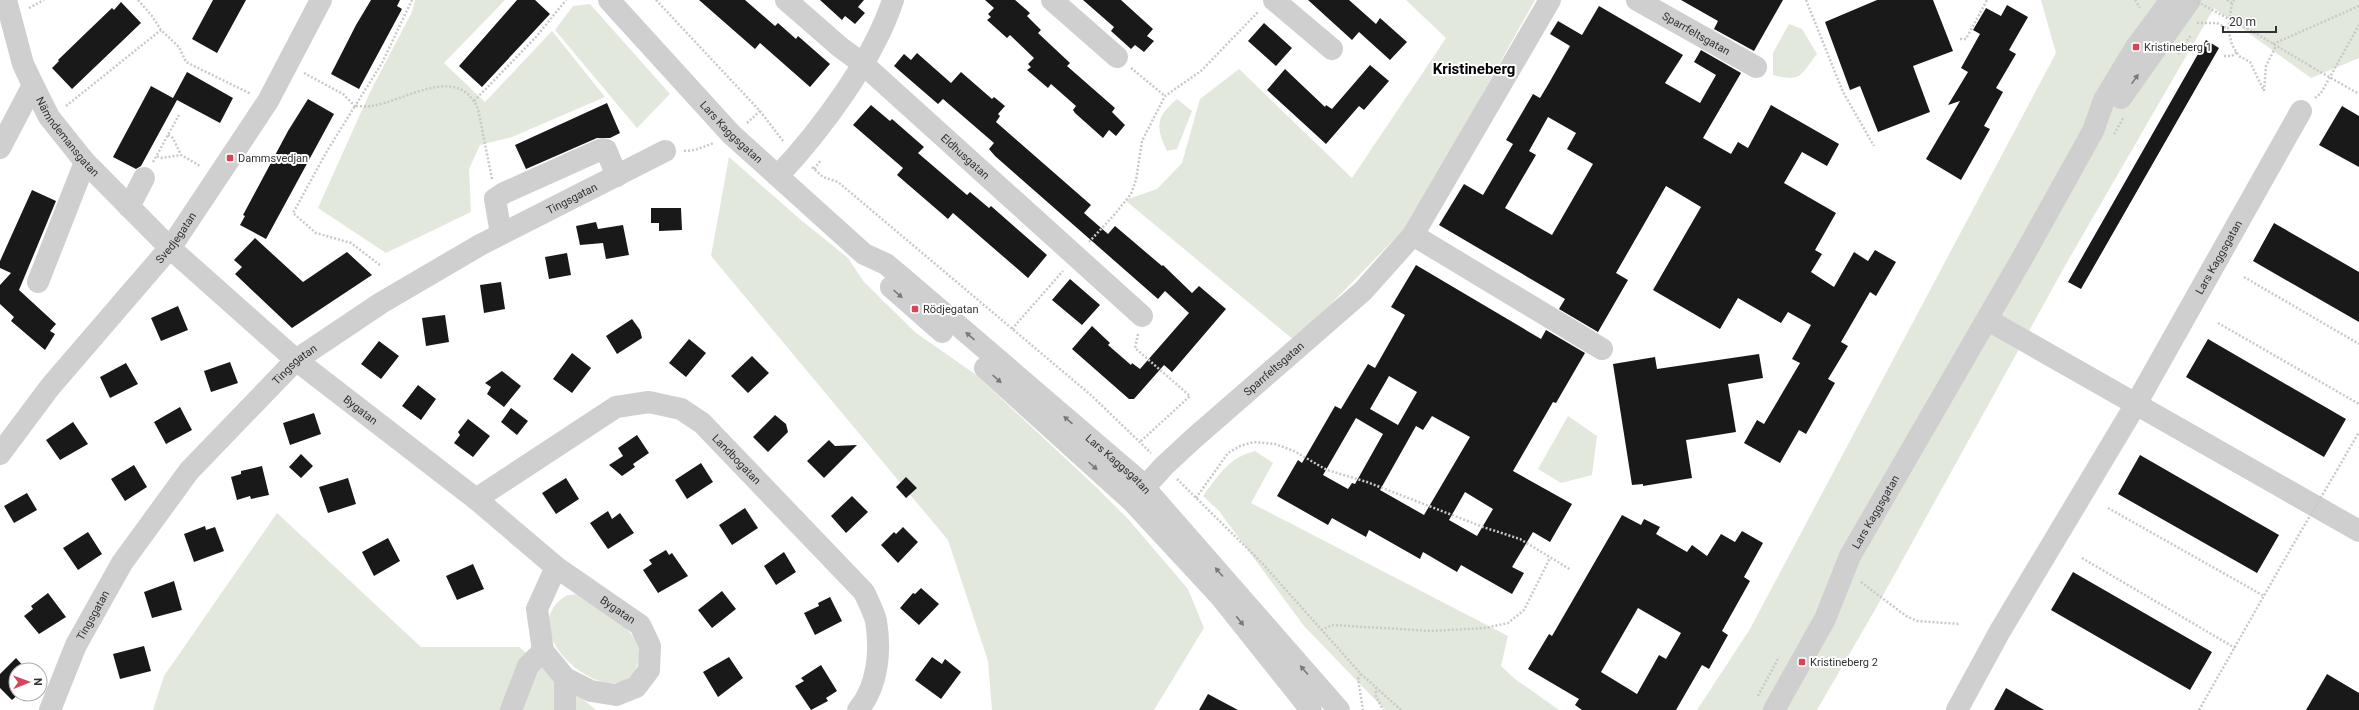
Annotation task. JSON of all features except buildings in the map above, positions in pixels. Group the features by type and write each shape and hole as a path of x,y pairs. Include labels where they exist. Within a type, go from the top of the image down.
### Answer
{"street":[{"name":"Svedjegatan","path":"0,454 50,387 170,248 268,101 321,0"},
{"name":"Lars Kaggsgatan","path":"609,0 732,134 864,254 886,264 905,280 1139,494 1220,596 1311,704 1339,710"},
{"name":"Eldhusgatan","path":"786,0 840,47 863,64 1077,255 1142,316"},
{"path":"778,176 798,155 863,64 888,16 893,0"},
{"path":"1052,0 1117,57"},
{"name":"Sparrfeltsgatan","path":"1139,494 1164,466 1363,291 1413,235 1550,0"},
{"name":"Sparrfeltsgatan","path":"1637,0 1756,67"},
{"name":"Lars Kaggsgatan","path":"1774,710 1825,619 1850,556 1988,320 2093,131 2104,100 2136,47 2171,0"},
{"name":"Lars Kaggsgatan","path":"2093,131 2114,108 2190,0"},
{"name":"Nämndemansgatan","path":"15,5 23,64 49,117 85,162 170,248"},
{"path":"1266,5 1332,49"},
{"path":"0,148 16,114 33,85"},
{"name":"Lars Kaggsgatan","path":"1957,710 2000,631 2136,404 2301,111"},
{"path":"501,234 495,199 546,173 602,149 606,150 617,176"},
{"name":"Tingsgatan","path":"50,710 76,645 122,563 189,471 296,360 380,303 501,234 665,151"},
{"path":"38,282 85,162"},
{"path":"129,207 144,178"},
{"path":"1413,235 1602,349"},
{"name":"Bygatan","path":"170,248 296,360 476,499 556,567 640,625 650,646 649,670 636,687 616,695 591,691 565,678 543,651"},
{"path":"1988,320 2359,531"},
{"name":"Landbogatan","path":"476,499 616,407 649,402 681,409 702,423 864,592 876,621 878,666 863,704 858,710"},
{"path":"511,710 528,666 543,651 537,609 556,567"},
{"path":"565,678 565,710"}],"path":[{"path":"15,5 44,0"},
{"path":"138,0 152,16 161,30 179,47 186,62 253,95"},
{"path":"380,265 351,243 316,233 293,213 327,151 382,63 412,0"},
{"path":"474,101 536,37 566,0"},
{"path":"656,0 798,155 823,177 838,182 1092,396 1262,563 1361,674 1401,710"},
{"path":"1806,0 1843,92 1874,146"},
{"path":"1960,39 1966,39 1987,0"},
{"path":"2194,0 2359,94"},
{"path":"2227,0 2232,3"},
{"path":"2234,0 2232,3 2228,29 2232,45 2239,56 2250,62 2264,91 2266,66 2276,46"},
{"path":"1104,226 1131,194 1136,180 1142,141 1165,96 1201,71 1266,5"},
{"path":"2272,44 2359,6"},
{"path":"2195,23 2217,23 2228,29"},
{"path":"2301,111 2321,92 2359,26"},
{"path":"62,109 161,30"},
{"path":"2224,56 2232,56 2237,52"},
{"path":"1117,57 1165,96"},
{"path":"288,63 343,94 355,106 370,107 431,87 447,86 461,90 474,101 482,130 495,199"},
{"path":"144,178 179,115"},
{"path":"168,135 173,138 181,155 200,166"},
{"path":"157,156 162,158 181,155"},
{"path":"1012,329 1077,255"},
{"path":"2244,277 2359,344"},
{"path":"1140,442 1190,396 1136,348 1142,316"},
{"path":"2218,323 2359,404"},
{"path":"2199,710 2359,432"},
{"path":"1196,498 1228,453 1240,446 1254,442 1275,444 1294,451 1327,470 1367,482 1483,527 1520,539 1571,570"},
{"path":"2108,508 2264,596"},
{"path":"1321,630 1333,625 1431,631 1485,628 1508,623 1524,610 1550,558"},
{"path":"2082,558 2235,648"},
{"path":"1858,579 1906,616 1917,621 1960,624"},
{"path":"1361,674 1358,679 1363,710"},
{"path":"1376,687 1376,696 1383,710"}],"shaded area":[{"path":"415,0 505,0 444,63 485,102 552,31 605,97 512,137 480,145 469,169 471,212 386,253 318,208 371,90 412,12"},
{"path":"1406,0 1535,0 1411,222 1295,341 1125,200 1157,189 1182,163 1200,99 1239,69 1352,178 1446,38"},
{"path":"2041,0 2359,0 2359,58 2311,78 2214,8 2066,264 1876,608 1817,710 1697,710 1750,629 2056,53"},
{"path":"590,4 670,94 637,128 555,30 573,6"},
{"path":"1789,24 1802,29 1817,54 1804,72 1790,78 1773,75 1773,53"},
{"path":"1177,99 1192,111 1177,149 1167,151 1159,128 1160,122 1165,111"},
{"path":"729,157 801,220 848,258 864,282 916,333 975,374 1096,487 1129,520 1188,589 1204,628 1154,710 992,710 988,661 948,540 711,256"},
{"path":"1568,416 1597,436 1592,475 1561,483 1538,469"},
{"path":"1255,451 1273,463 1251,503 1508,636 1501,666 1515,679 1559,710 1385,710 1304,626 1219,511 1203,496 1225,468 1238,458"},
{"path":"277,513 421,647 519,647 596,710 153,710 164,676"},
{"path":"567,595 580,595 587,597 618,621 633,636 639,654 638,664 632,674 619,682 602,682 584,674 568,661 555,645 549,627 552,610"}],"place":[{"name":"Kristineberg 1","path":"2136,47"},
{"name":"Dammsvedjan","path":"230,158"},
{"name":"Rödjegatan","path":"915,309"},
{"name":"Kristineberg 2","path":"1802,662"}],"district":[{"name":"Kristineberg","path":"1474,69"}]}
